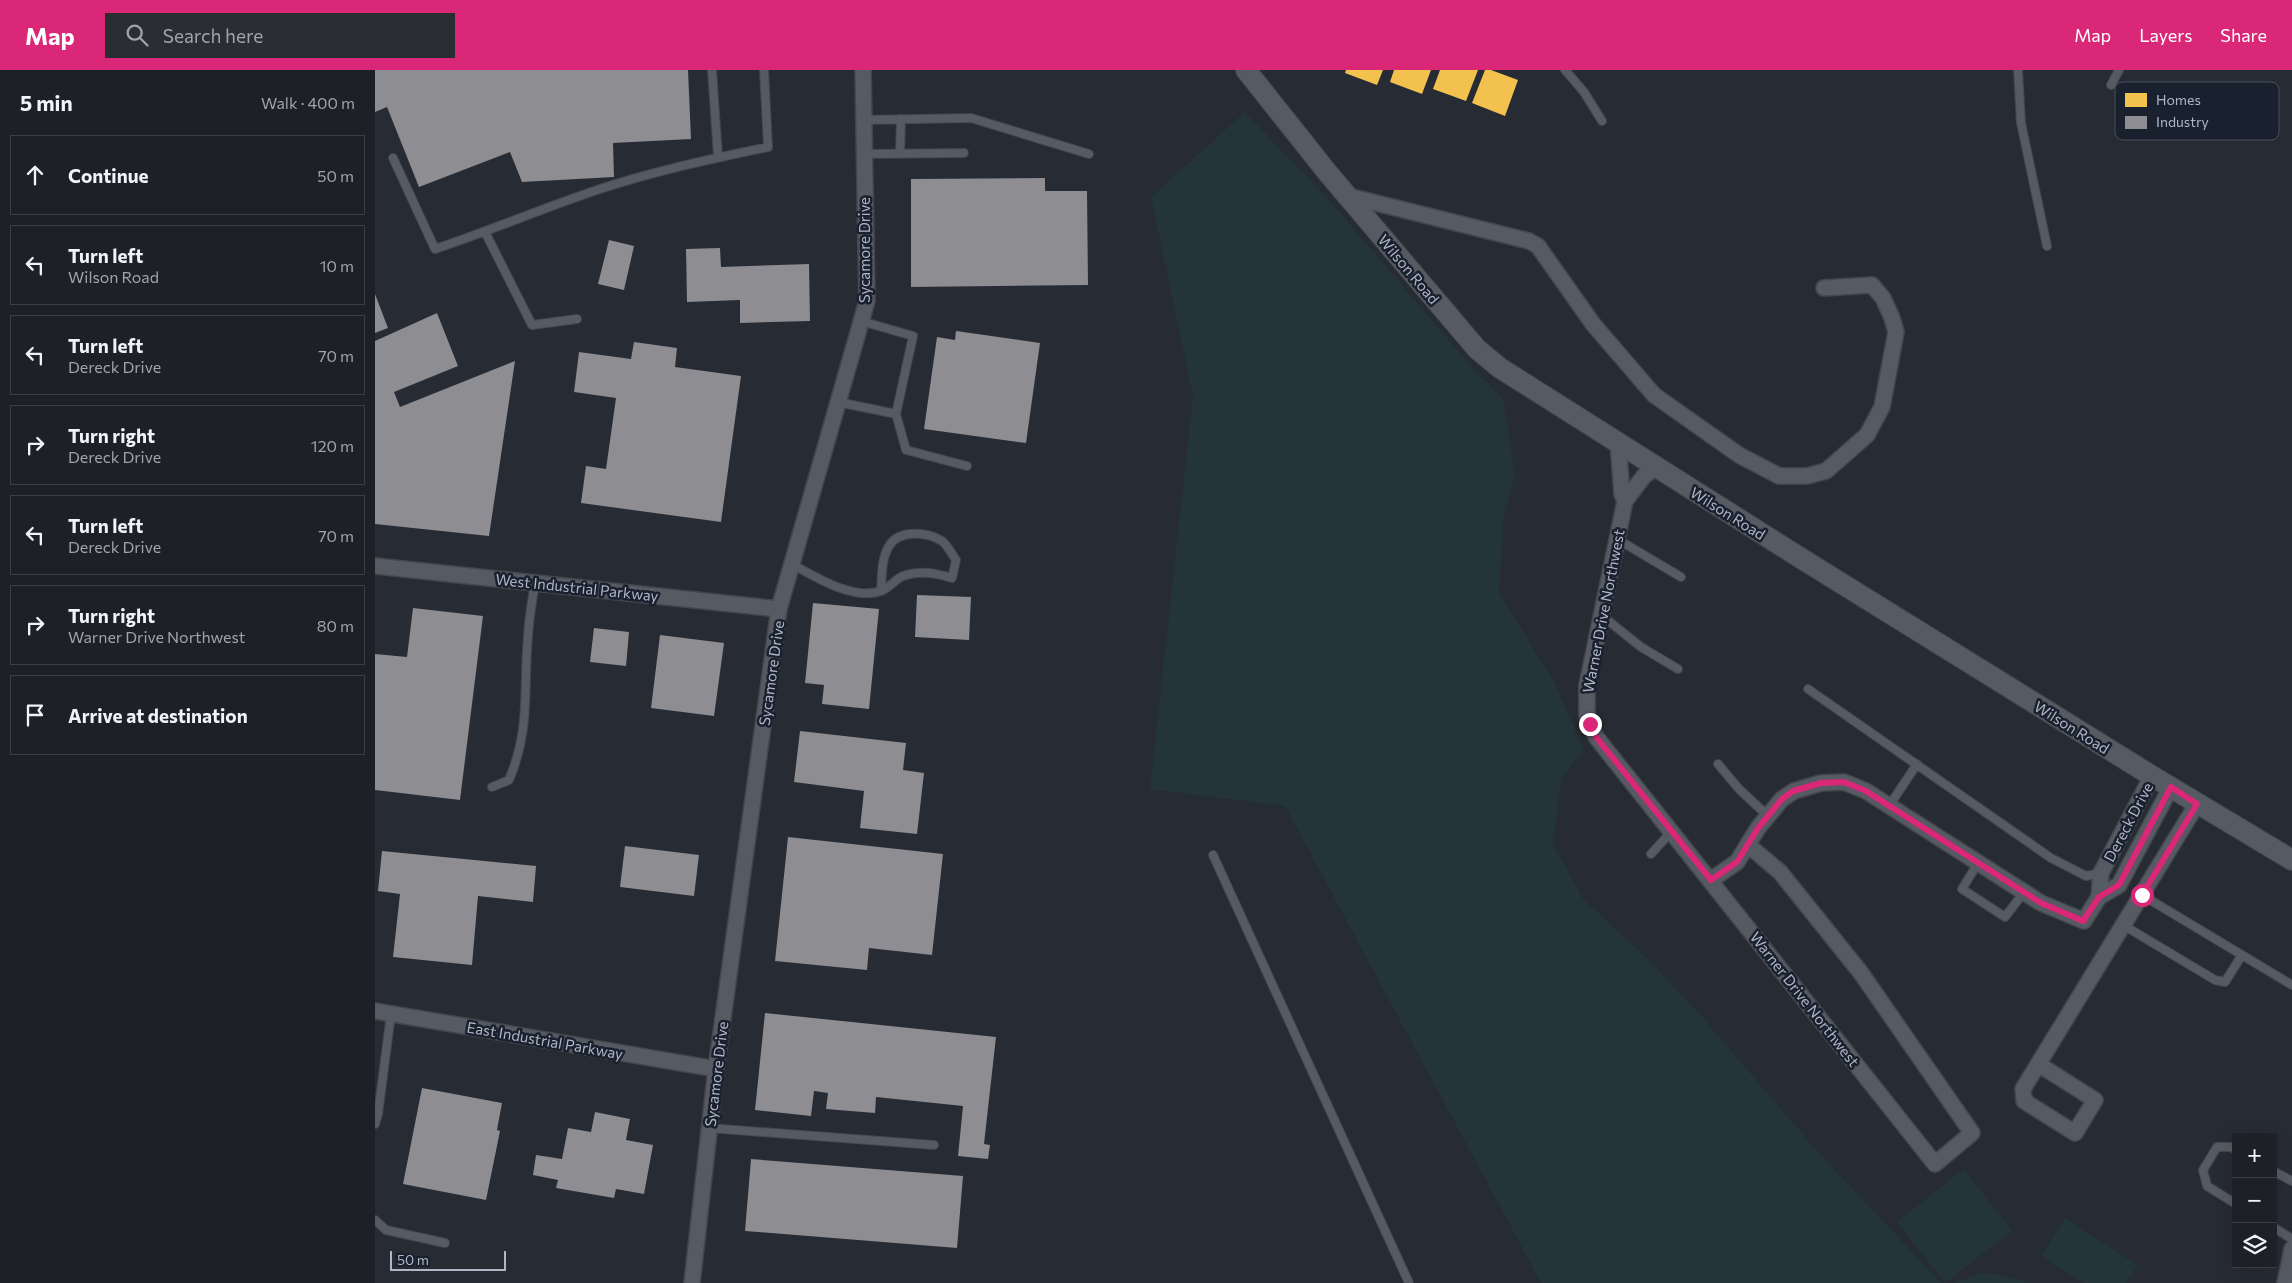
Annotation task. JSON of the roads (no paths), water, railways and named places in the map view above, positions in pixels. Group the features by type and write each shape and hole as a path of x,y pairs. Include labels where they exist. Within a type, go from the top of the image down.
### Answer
{"street":[{"name":"Sycamore Drive","path":"692,1283 716,1069 779,609 867,301 863,70"},
{"name":"Wilson Road","path":"1246,70 1348,196 1477,349 1500,368 2197,804 2292,860"},
{"path":"1348,196 1529,241 1538,246 1593,324 1654,395 1739,455 1779,476 1807,476 1826,471 1867,435 1882,407 1896,332 1893,318 1883,298 1871,285 1824,288"},
{"path":"1617,442 1622,494 1625,501"},
{"name":"Warner Drive Northwest","path":"1656,467 1633,488 1625,501 1587,685 1587,716 1596,737 1935,1164 1972,1133 1861,973 1780,872 1748,845"},
{"name":"West Industrial Parkway","path":"375,566 779,609"},
{"name":"Dereck Drive","path":"2099,897 2101,873 2152,776"},
{"name":"Dereck Drive","path":"1711,880 1737,862 1768,816 1782,799 1793,791 1821,783 1844,782 1866,791 2041,903 2083,921 2099,897 2119,885 2171,787"},
{"path":"2038,1064 2095,1100 2075,1133 2024,1101 2023,1089 2038,1064 2123,925 2142,895 2197,804"},
{"name":"East Industrial Parkway","path":"375,1011 716,1069"},
{"path":"2285,1283 2292,1249"}],"lane":[{"path":"713,70 718,157"},
{"path":"393,158 435,248 485,232 595,190 718,157 768,147 764,70"},
{"path":"1565,70 1584,92 1602,121"},
{"path":"2018,70 2021,123 2047,246"},
{"path":"2111,85 2119,70"},
{"path":"863,120 971,118 1089,154"},
{"path":"900,154 901,119"},
{"path":"864,154 964,153"},
{"path":"485,232 532,325 577,319"},
{"path":"861,321 913,336 896,414 906,450 967,466"},
{"path":"838,402 896,414"},
{"path":"792,564 823,581 854,593 881,591 903,576 932,572 952,578 956,560 943,542 926,534 903,535 889,545 882,565 881,591"},
{"path":"1617,539 1681,577"},
{"path":"492,787 509,780 519,758 527,710 528,637 535,583"},
{"path":"1601,615 1641,647 1679,669"},
{"path":"1809,689 2051,858 2086,876 2101,873"},
{"path":"1718,764 1739,790 1768,816"},
{"path":"1889,806 1917,764"},
{"path":"1651,854 1672,831"},
{"path":"1213,855 1409,1283"},
{"path":"1978,863 1962,889 2005,917 2024,892"},
{"path":"2142,895 2292,985"},
{"path":"2123,925 2215,980 2225,982 2242,955"},
{"path":"375,1124 378,1114 391,1014"},
{"path":"709,1128 934,1145"},
{"path":"2232,1148 2217,1147 2203,1170 2207,1186 2232,1202"},
{"path":"2277,1173 2292,1181"},
{"path":"375,1220 386,1230 445,1243"},
{"path":"2277,1230 2292,1239"}]}
